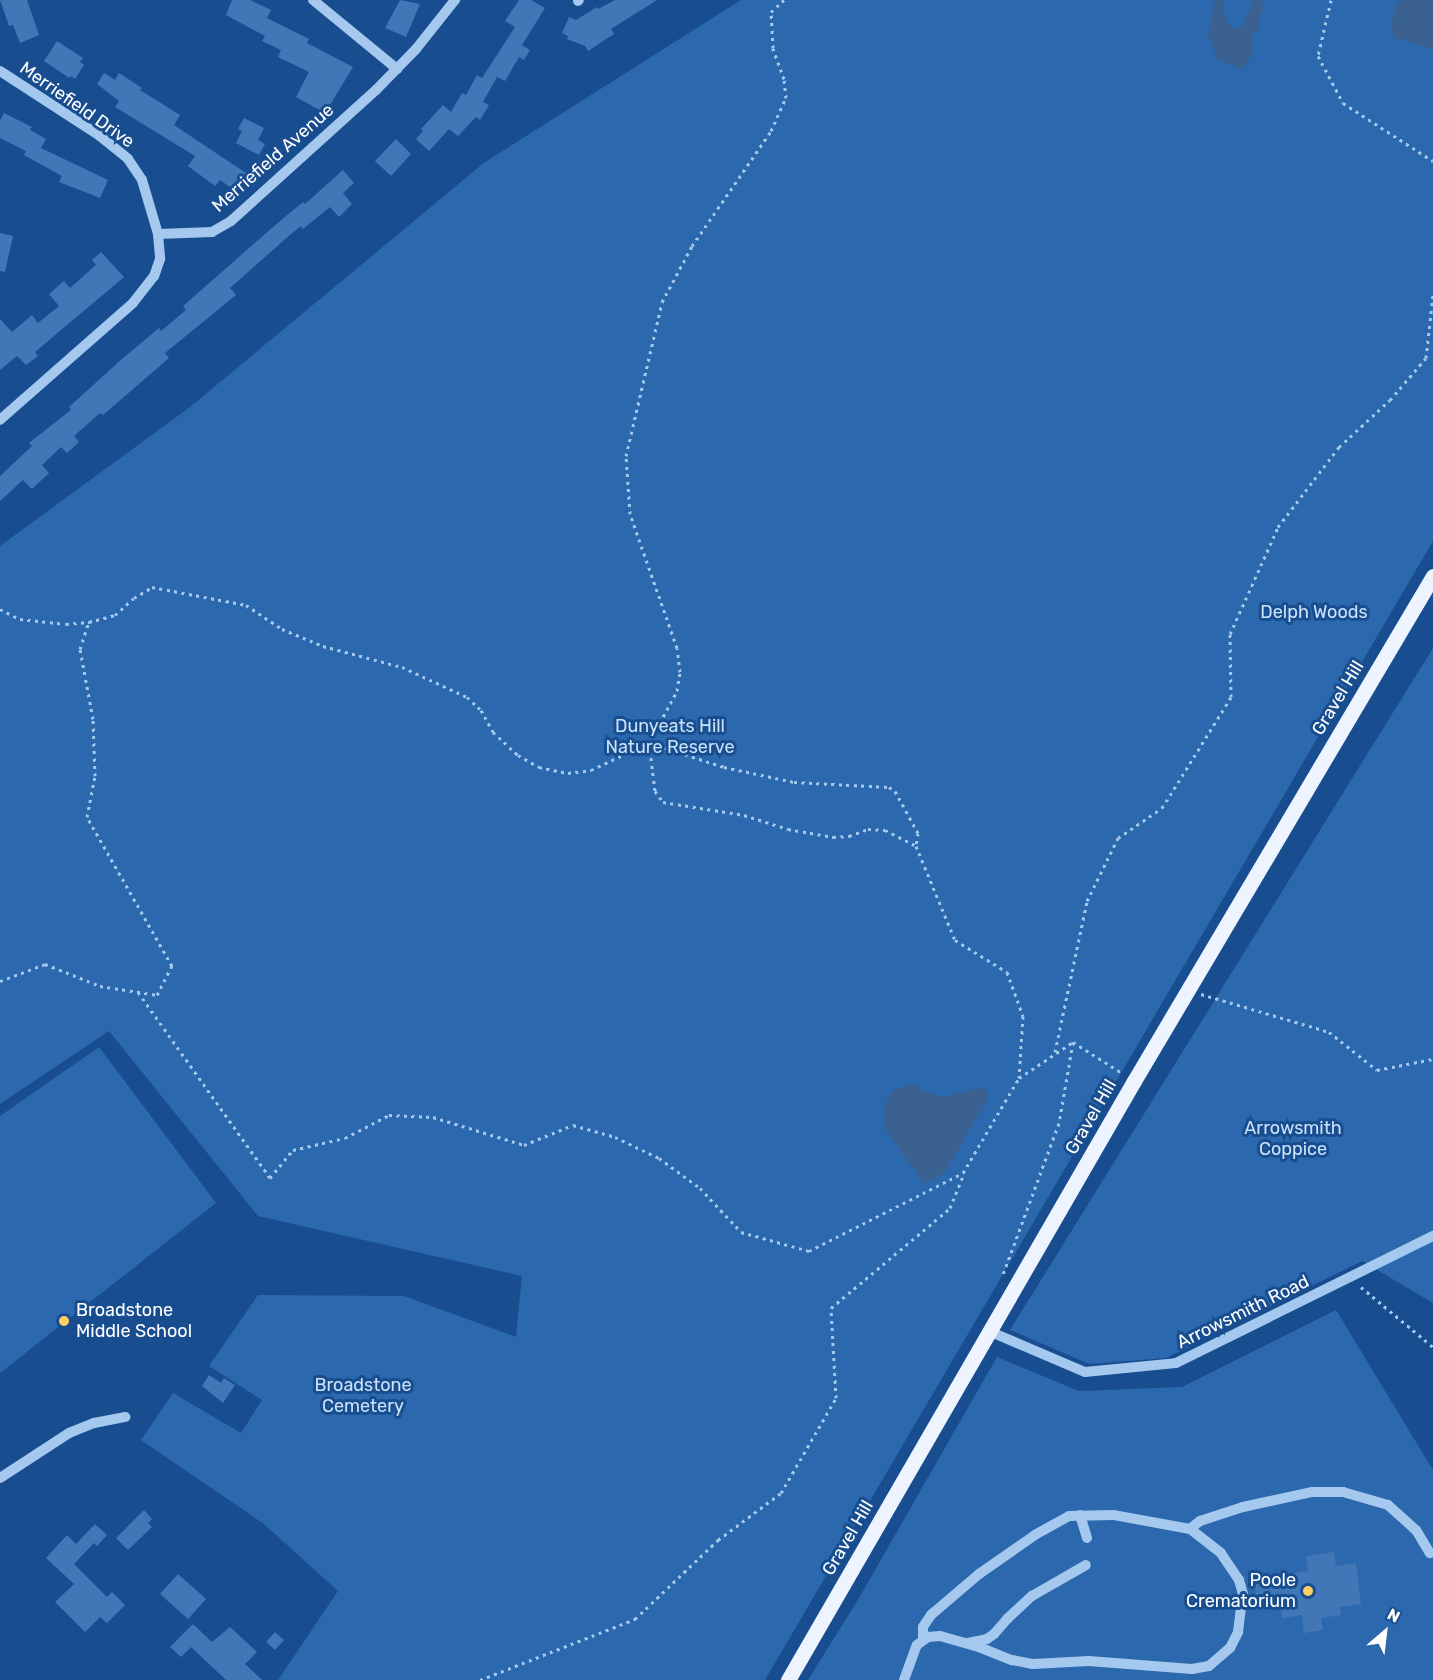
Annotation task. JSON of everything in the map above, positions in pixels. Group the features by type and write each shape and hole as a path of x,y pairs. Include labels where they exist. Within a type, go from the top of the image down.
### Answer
{"main road":[{"name":"Gravel Hill","path":"788,1680 1134,1081 1433,576"}],"street":[{"path":"313,0 397,69"},
{"name":"Merriefield Avenue","path":"158,234 212,232 231,221 397,69 455,0"},
{"name":"Merriefield Drive","path":"0,71 100,136 128,159 142,180 158,234"},
{"path":"0,420 133,303 154,276 160,259 158,234"},
{"name":"Arrowsmith Road","path":"991,1332 1085,1372 1176,1364 1433,1236"},
{"path":"0,1478 69,1433 94,1423 125,1417"},
{"path":"1190,1530 1200,1521 1243,1507 1312,1492 1347,1492 1388,1505 1416,1530 1430,1553"},
{"path":"1080,1515 1088,1538"},
{"path":"904,1680 914,1652 923,1640 940,1635 1012,1660 1032,1664 1089,1661 1191,1669 1209,1666 1230,1648 1238,1632 1243,1594 1239,1580 1221,1553 1190,1530 1114,1515 1069,1516 993,1562 931,1615 923,1627 923,1640"},
{"path":"967,1643 987,1639 1032,1596 1086,1565"}],"path":[{"path":"784,0 771,12 773,48 784,79 786,98 771,131 692,246 662,302 626,456 630,514 677,648 680,672 676,691 649,742 655,791 663,802 744,815 788,829 833,837 849,836 868,829 885,830 916,846"},
{"path":"1331,0 1318,56 1343,103 1433,161"},
{"path":"1054,1054 1087,901 1118,838 1162,808 1231,697 1230,634 1278,527 1339,447 1390,400 1426,358 1433,295"},
{"path":"0,609 20,619 66,624 89,622 115,615 134,598 152,588 246,605 282,629 323,646 402,667 467,697 481,710 493,732 518,755 539,767 568,773 591,770 649,742 724,767 794,782 889,787 895,791 918,833 916,846 955,940 1007,972 1023,1016 1019,1078"},
{"path":"0,981 45,964 100,986 157,995 172,966 87,817 96,776 93,719 80,649 89,622"},
{"path":"1188,990 1329,1032 1377,1070 1433,1059"},
{"path":"138,992 270,1178 293,1150 345,1138 389,1115 433,1117 524,1145 573,1125 615,1137 659,1158 700,1188 741,1232 809,1251 963,1173"},
{"path":"480,1680 636,1619 718,1540 781,1493 836,1398 831,1308 950,1208 963,1173 1019,1078 1073,1042"},
{"path":"1073,1042 1134,1081"},
{"path":"1000,1284 1059,1124 1073,1042"},
{"path":"1351,1278 1433,1347"}],"green space":[{"name":"Dunyeats Hill Nature Reserve","path":"741,0 1433,0 1433,541 765,1680 278,1680 338,1591 264,1524 141,1440 173,1393 241,1433 262,1400 209,1366 258,1295 404,1296 516,1337 522,1276 258,1216 109,1031 0,1104 0,546 190,407 485,162"},
{"name":"Arrowsmith Coppice","path":"1433,648 1433,1303 1362,1261 1166,1358 1089,1364 1010,1330"},
{"name":"Broadstone Middle School","path":"99,1047 216,1203 0,1373 0,1116"},
{"path":"1336,1310 1433,1470 1433,1680 808,1680 859,1598 997,1357 1079,1391 1182,1387"}],"shaded area":[{"path":"1215,0 1224,0 1222,9 1232,29 1243,26 1254,0 1263,0 1258,29 1251,36 1253,54 1241,69 1217,59 1208,34"},
{"path":"1401,0 1433,0 1433,49 1395,38 1391,27 1395,8"},
{"path":"912,1084 928,1093 945,1097 984,1087 989,1096 945,1172 924,1184 885,1128 883,1107 892,1091"}],"building":[{"path":"0,0 27,0 39,35 20,43 13,25 9,26"},
{"path":"232,0 250,0 271,10 267,18 309,39 307,43 353,67 325,113 296,97 309,72 278,57 281,50 262,41 265,36 226,15"},
{"path":"400,0 420,4 406,37 385,28"},
{"path":"519,0 531,0 545,8 522,45 530,50 524,60 519,57 505,81 497,77 483,102 489,105 480,120 476,117 458,136 449,129 429,151 416,139 423,131 421,129 443,105 451,112 462,93 466,95 477,75 482,78 515,27 505,21"},
{"path":"615,0 657,0 611,29 614,34 588,51 585,46 567,39 568,36 562,33 569,17 576,20 597,7 598,9"},
{"path":"57,41 83,58 80,62 84,65 75,79 71,76 69,78 44,61"},
{"path":"104,73 115,80 119,73 142,88 140,90 180,115 174,125 246,173 234,190 220,180 215,186 188,166 195,156 115,107 119,101 97,84"},
{"path":"4,113 32,127 30,130 46,139 41,148 108,180 100,198 59,182 62,176 24,155 26,151 0,138 0,121"},
{"path":"244,118 264,128 258,140 265,144 259,155 236,143 242,131 238,129"},
{"path":"396,139 411,154 391,176 375,161"},
{"path":"343,170 354,183 343,193 352,204 339,217 330,207 303,229 301,226 291,234 230,288 236,295 165,353 169,358 103,415 100,413 74,436 79,442 67,453 61,447 42,465 49,473 32,489 23,480 0,501 0,476 32,446 29,443 71,410 69,407 122,359 159,328 161,331 186,310 183,306 280,221 303,202 305,204"},
{"path":"0,233 13,236 5,272 0,271"},
{"path":"101,252 124,277 35,352 38,356 26,365 17,356 0,370 0,319 12,332 32,315 38,323 59,306 49,294 64,281 70,288 96,265 92,260"},
{"path":"209,1375 221,1383 224,1378 235,1385 223,1403 202,1386"},
{"path":"144,1510 152,1519 148,1523 152,1527 128,1550 116,1538"},
{"path":"95,1524 107,1535 97,1546 94,1543 74,1564 107,1597 112,1592 125,1605 107,1623 100,1617 85,1632 55,1602 74,1584 46,1558 67,1535 76,1544"},
{"name":"Poole Crematorium","path":"1334,1552 1336,1566 1356,1563 1361,1604 1340,1607 1341,1615 1321,1618 1323,1630 1304,1633 1302,1615 1282,1618 1281,1607 1258,1610 1254,1579 1308,1571 1306,1556"},
{"path":"178,1574 206,1599 188,1619 160,1594"},
{"path":"193,1624 212,1642 230,1627 257,1652 245,1664 262,1680 226,1680 191,1647 181,1657 170,1647"},
{"path":"275,1632 284,1640 275,1650 266,1642"}],"place":[{"name":"Broadstone Middle School","path":"64,1321"},
{"name":"Poole Crematorium","path":"1308,1591"}],"park label":[{"name":"Delph Woods","path":"1314,612"},
{"name":"Broadstone Cemetery","path":"363,1396"}]}
